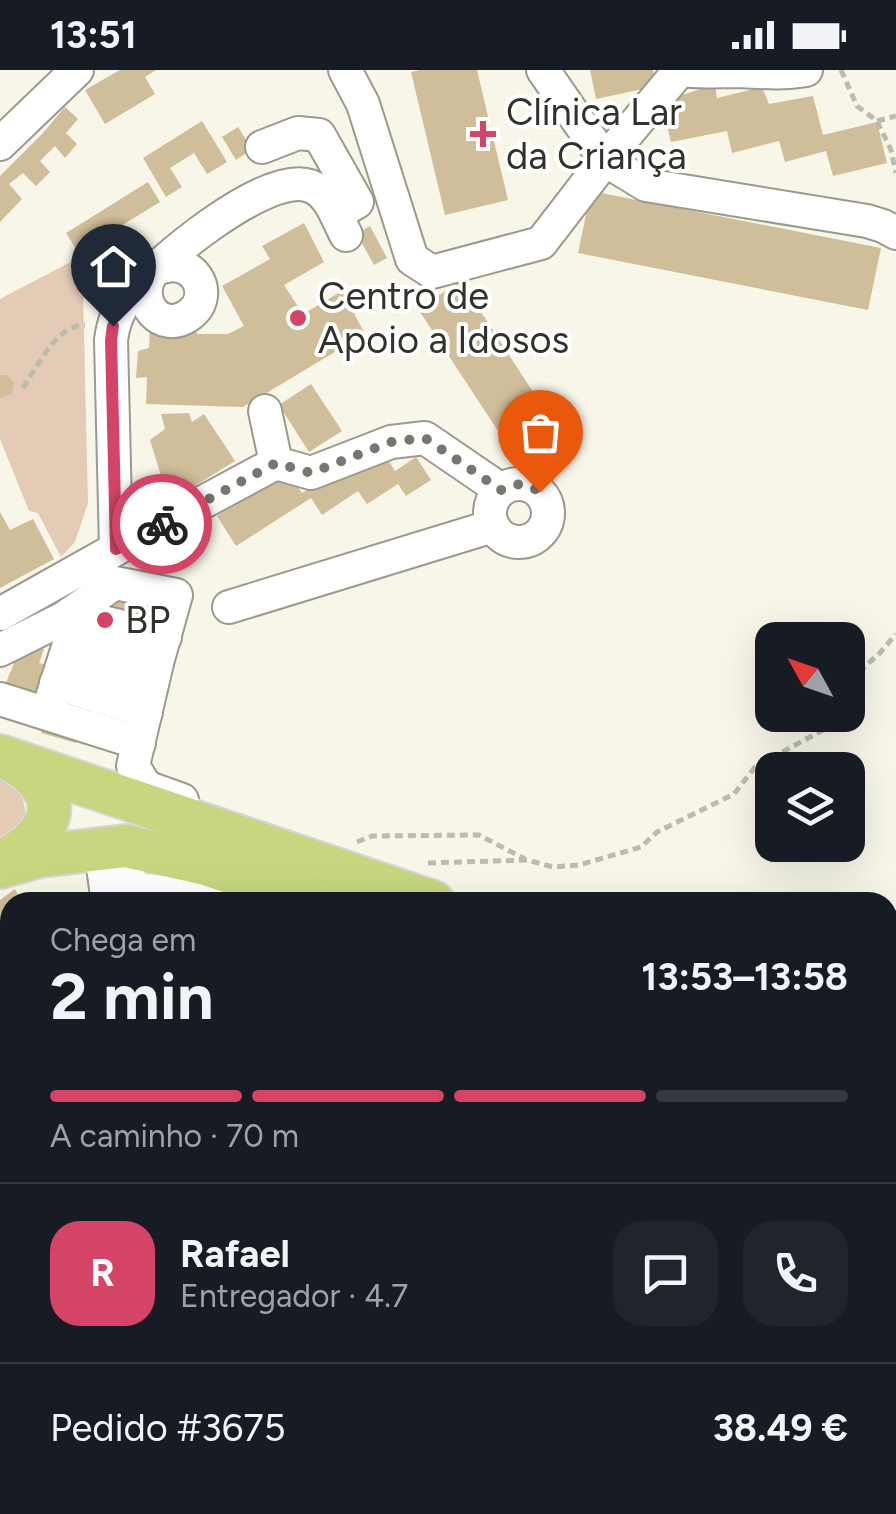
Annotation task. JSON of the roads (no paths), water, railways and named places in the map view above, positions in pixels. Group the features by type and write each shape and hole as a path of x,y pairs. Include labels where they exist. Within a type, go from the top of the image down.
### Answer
{"main road":[{"path":"7,759 428,889"},
{"path":"0,865 40,836 48,812 46,795 36,778 7,759"},
{"path":"155,890 126,846 206,864 289,892"},
{"path":"0,865 39,856 155,890"}],"street":[{"path":"0,144 77,70"},
{"path":"345,70 363,104 412,259 432,272 541,243 680,70 770,74 806,70"},
{"path":"542,70 604,160 646,185 866,221 896,233"},
{"path":"116,549 111,340 113,326 128,296 192,237 230,212 282,186 310,186 324,194 341,225 357,202 319,135 298,133 262,147"},
{"path":"265,411 276,463"},
{"path":"2,644 116,549 276,463 311,473 391,442 425,438 501,490"},
{"path":"518,484 540,492 548,514 536,537 506,540 493,526 491,508 501,490 518,484"},
{"path":"229,607 493,526"},
{"path":"2,644 64,618 115,583 176,596 133,766 146,787 428,889"},
{"path":"59,676 78,616 150,697"},
{"path":"0,700 59,676 150,697"},
{"path":"59,676 150,697"}],"place":[{"name":"Clínica Lar da Criança","path":"483,134"},
{"name":"Centro de Apoio a Idosos","path":"298,318"},
{"name":"BP","path":"105,620"}]}
